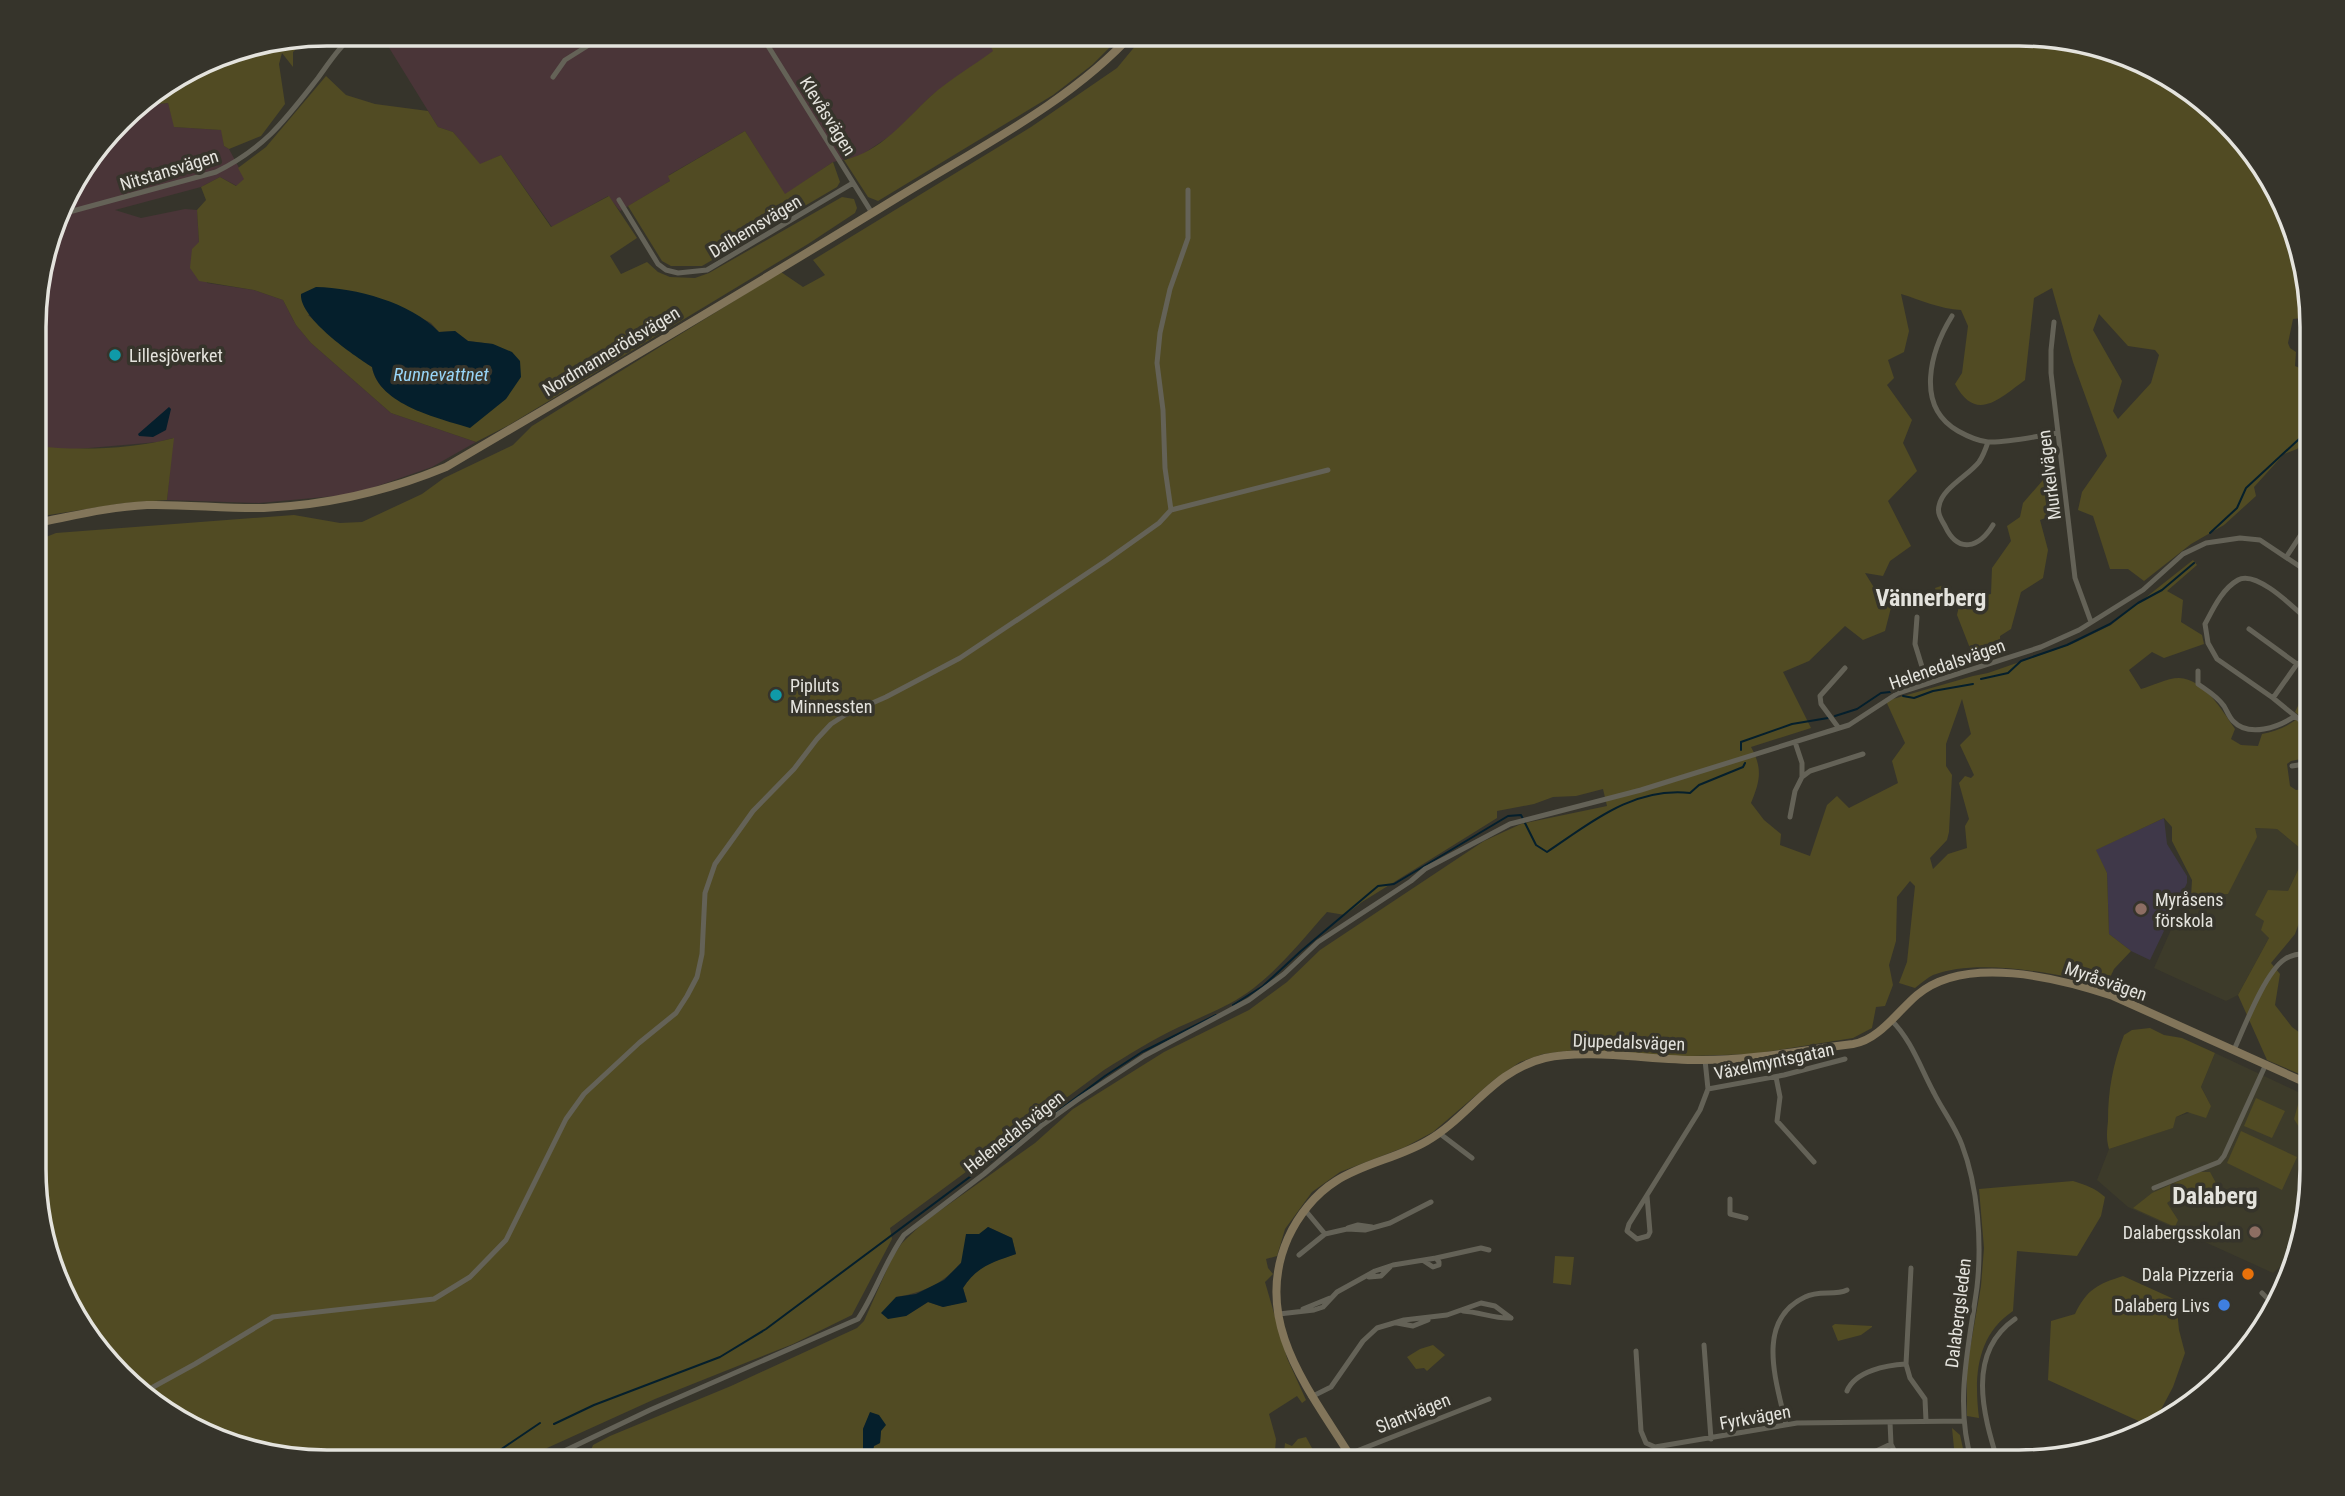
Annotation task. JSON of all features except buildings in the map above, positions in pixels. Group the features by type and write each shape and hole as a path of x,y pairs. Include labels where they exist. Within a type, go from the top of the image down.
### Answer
{"street":[{"name":"Nitstansvägen","path":"70,212 216,172 235,163 258,148 281,126 345,46"},
{"path":"553,77 565,60 587,46"},
{"name":"Klevåsvägen","path":"768,46 872,213"},
{"name":"Nordmannerödsvägen","path":"46,521 138,506 263,508 319,503 391,487 446,467 1056,100 1096,70 1120,46"},
{"name":"Dalhemsvägen","path":"619,200 658,264 666,270 692,273 717,265 853,183"},
{"path":"1171,510 1157,363 1160,333 1170,289 1188,238 1188,190"},
{"path":"1952,316 1941,334 1930,376 1933,401 1950,426 1968,436 1988,442 2058,433"},
{"name":"Murkelvägen","path":"2054,322 2051,373 2075,579 2091,622"},
{"path":"1988,442 1981,459 1940,498 1937,511 1949,536 1956,543 1968,545 1985,539 1993,525"},
{"path":"150,1388 273,1317 434,1299 470,1277 506,1240 566,1119 584,1094 676,1013 696,977 702,954 705,893 715,864 753,811 794,769 831,724 960,658 1118,552 1159,523 1171,510 1328,470"},
{"path":"2287,556 2300,536"},
{"name":"Helenedalsvägen","path":"566,1450 650,1410 858,1319 904,1235 1041,1126 1144,1056 1249,1000 1284,974 1318,942 1411,881 1424,869 1494,831 1524,820 1641,790 1795,742 1858,719 1885,700 1927,683 2041,647 2091,622 2143,590 2183,554 2206,543 2221,539 2254,538 2270,544 2300,566"},
{"path":"2300,614 2261,582 2243,578 2226,590 2205,624 2208,643 2217,659 2300,720"},
{"path":"1917,617 1915,644 1927,683"},
{"path":"2249,629 2297,664"},
{"path":"2273,698 2300,662"},
{"path":"1838,727 1821,704 1820,696 1845,667"},
{"path":"2199,671 2198,684 2218,699 2238,725 2265,730 2295,716"},
{"path":"1790,817 1795,791 1802,777 1802,763 1795,742"},
{"path":"1802,777 1810,771 1863,754"},
{"path":"2292,766 2300,765"},
{"path":"2234,1050 2272,973 2284,960 2300,954"},
{"name":"Myråsvägen","path":"1891,1020 1906,1004 1935,982 1978,973 2046,978 2113,996 2300,1080"},
{"name":"Djupedalsvägen","path":"1347,1450 1311,1397 1291,1358 1279,1314 1277,1283 1280,1262 1289,1236 1305,1210 1336,1181 1359,1169 1404,1153 1439,1133 1497,1082 1518,1068 1547,1058 1571,1055 1705,1060 1752,1057 1857,1044 1875,1034 1891,1020"},
{"name":"Dalabergsleden","path":"1891,1020 1903,1033 1963,1147 1976,1206 1979,1249 1977,1285 1964,1367 1964,1421 1970,1450"},
{"name":"Växelmyntsgatan","path":"1708,1090 1776,1077 1845,1059"},
{"path":"1647,1196 1650,1231 1648,1236 1637,1239 1627,1231 1629,1224 1700,1110 1708,1090 1705,1060"},
{"path":"2154,1188 2219,1162 2266,1064"},
{"path":"1776,1077 1780,1097 1777,1121 1814,1162"},
{"path":"1439,1133 1472,1157"},
{"path":"1730,1199 1730,1214 1746,1218"},
{"path":"1298,1255 1325,1234 1358,1225 1372,1227 1397,1219 1431,1202"},
{"path":"1305,1210 1325,1234"},
{"path":"1279,1314 1300,1311 1330,1298 1375,1271 1393,1265 1424,1261 1437,1267 1439,1262 1436,1258 1481,1248 1489,1250"},
{"path":"1911,1268 1906,1364 1910,1378 1925,1399 1926,1421"},
{"path":"1786,1425 1772,1351 1776,1325 1786,1310 1803,1297 1847,1290"},
{"path":"2262,1293 2268,1299"},
{"path":"1484,1312 1485,1303"},
{"path":"1311,1397 1337,1377 1371,1331 1386,1325 1462,1311 1485,1303 1495,1306 1511,1318 1500,1319 1484,1312 1462,1311"},
{"path":"1994,1450 1986,1422 1983,1367 1987,1350 1996,1335 2015,1319"},
{"path":"1704,1345 1711,1439"},
{"name":"Fyrkvägen","path":"1636,1350 1641,1432 1646,1443 1660,1448 1805,1422 1964,1421"},
{"path":"1846,1391 1857,1379 1885,1364 1906,1364"},
{"name":"Slantvägen","path":"1371,1450 1489,1399"},
{"path":"1890,1422 1891,1444 1894,1450"},
{"path":"1878,1450 1891,1444"}],"shaded area":[{"path":"388,46 991,46 994,51 931,96 893,134 860,156 833,162 785,195 745,131 669,175 670,181 620,211 608,196 552,227 501,155 480,165 453,132 438,127"},
{"path":"990,46 1111,46 1092,65 1053,95 878,201 868,197 844,160 858,156 881,142 938,90 993,51"},
{"path":"1135,46 2037,46 2109,60 2159,83 2204,115 2230,141 2262,186 2285,236 2299,308 2300,318 2293,319 2288,343 2296,352 2295,366 2300,368 2300,446 2284,454 2254,487 2256,496 2224,525 2191,544 2144,581 2128,569 2110,569 2093,516 2078,510 2082,492 2107,456 2073,362 2052,288 2034,298 2025,380 1997,400 1980,405 1963,396 1955,384 1962,373 1968,326 1961,310 1901,294 1909,331 1904,352 1888,360 1894,378 1887,385 1912,420 1903,443 1917,471 1888,501 1911,546 1890,561 1883,576 1865,573 1878,594 1895,592 1885,631 1863,640 1845,626 1809,661 1783,672 1811,728 1751,747 1759,775 1751,803 1764,820 1781,834 1780,845 1810,856 1827,805 1837,796 1849,808 1898,783 1892,761 1905,743 1886,701 1988,673 2072,644 2111,625 2193,560 2197,565 2167,591 2183,600 2181,622 2202,635 2204,644 2164,658 2152,652 2129,670 2141,689 2174,678 2196,684 2224,713 2235,729 2231,739 2241,745 2258,746 2262,734 2282,728 2300,716 2300,759 2287,764 2290,786 2300,789 2300,848 2277,829 2255,828 2257,837 2228,894 2191,897 2192,880 2172,841 2172,827 2164,818 2096,850 2107,873 2109,934 2131,951 2114,969 2106,986 2043,973 1995,967 1951,970 1933,975 1915,988 1899,983 1907,962 1915,886 1910,881 1897,897 1896,941 1889,965 1893,985 1885,1006 1876,1007 1872,1028 1853,1038 1753,1054 1660,1057 1575,1050 1543,1054 1520,1062 1495,1079 1433,1132 1405,1147 1340,1172 1312,1192 1285,1229 1277,1256 1266,1259 1273,1274 1265,1282 1287,1358 1306,1400 1302,1403 1297,1396 1269,1414 1276,1439 1275,1450 873,1450 874,1446 880,1443 881,1431 870,1413 863,1429 863,1450 591,1450 593,1445 610,1436 731,1386 857,1328 864,1321 892,1258 902,1243 924,1222 1035,1143 1073,1109 1164,1052 1249,1010 1287,982 1320,950 1484,841 1521,824 1607,806 1603,789 1576,796 1553,797 1534,804 1497,811 1497,818 1345,915 1327,912 1279,965 1247,993 1141,1047 1104,1070 890,1228 892,1239 852,1315 793,1344 655,1399 543,1450 290,1448 236,1436 202,1422 170,1403 141,1381 115,1355 83,1310 60,1260 48,1206 46,537 56,533 294,515 340,523 362,522 422,494 444,478 513,445 532,426 781,272 803,287 825,275 813,260 1031,127 1117,68","holes":["2099,314 2128,346 2155,350 2159,355 2151,383 2118,419 2113,411 2122,381 2093,330","1962,699 1971,734 1960,745 1974,775 1971,778 1965,776 1959,783 1969,819 1965,826 1967,848 1948,854 1933,869 1930,858 1947,840 1949,832 1952,775 1946,766 1946,744","988,1227 1012,1238 1016,1254 992,1262 979,1270 963,1288 967,1301 943,1307 928,1302 906,1316 896,1297 940,1282 960,1264"]},
{"path":"298,47 293,52 293,67 282,53 279,64 285,104 261,136 229,149 224,146 221,130 174,127 168,103 155,104 202,74 236,60"},
{"path":"326,76 346,95 375,104 428,111 438,127 453,132 480,164 501,155 551,227 609,196 637,238 610,256 621,274 647,262 658,272 670,277 695,278 709,273 842,197 854,199 857,208 855,213 808,244 509,425 476,442 391,413 311,343 296,325 283,300 254,290 199,281 190,268 192,249 199,242 197,210 206,200 201,187 220,177 236,186 244,179 238,168 266,147","holes":["400,307 431,323 439,332 455,331 468,341 493,344 418,411 383,389 372,367 308,315"]},
{"path":"168,103 175,127 222,130 224,146 229,149 245,179 237,186 220,177 201,187 115,210 141,218 185,209 197,210 199,242 207,283 254,290 283,300 296,325 311,343 391,413 476,442 432,467 369,489 346,495 259,503 167,500 173,438 158,442 66,450 46,447 46,308 60,236 74,202 93,170 115,141 155,104"},
{"path":"745,131 785,194 833,162 840,182 837,187 702,266 671,266 662,261 628,206 670,181 668,176"},
{"path":"174,438 167,500 125,503 46,515 46,447 105,448 141,445"},
{"path":"2056,465 2062,512 2040,520 2048,550 2043,578 2021,592 2011,629 2000,636 2001,656 1975,661 1957,615 1959,606 1956,595 1963,591 1977,597 1991,594 1992,568 2011,541 2007,526 2020,517 2023,503"},
{"path":"1944,585 1952,606 1942,609 1935,588"},
{"path":"2300,702 2300,716 2295,712"},
{"name":"Myråsens förskola","path":"2164,818 2167,844 2187,876 2187,883 2150,960 2131,951 2109,934 2107,873 2095,850"},
{"path":"2254,828 2277,829 2300,848 2300,866 2288,891 2256,915 2264,921 2269,938 2238,995 2226,1001 2154,968 2174,923 2191,897 2228,894"},
{"path":"2300,866 2300,920 2295,934 2271,963 2280,974 2275,1005 2300,1033 2300,1074 2267,1060 2238,995 2269,938 2261,930 2264,921 2255,915 2268,890 2288,891"},
{"path":"2150,1028 2164,1035 2182,1038 2215,1053 2201,1087 2211,1106 2206,1118 2187,1112 2176,1117 2173,1128 2109,1149 2109,1099 2120,1046 2124,1035 2132,1030"},
{"path":"2215,1053 2300,1093 2297,1206 2285,1260 2273,1273 2128,1207 2097,1180 2109,1149 2172,1128 2176,1117 2211,1106 2201,1087"},
{"path":"2256,1098 2285,1111 2272,1138 2244,1126"},
{"path":"2300,1100 2300,1129 2294,1119"},
{"path":"2241,1131 2297,1157 2282,1190 2227,1163"},
{"path":"2199,1172 2210,1172 2216,1183 2206,1192 2180,1197 2167,1203 2178,1220 2175,1227 2133,1208 2152,1193"},
{"path":"2073,1181 2098,1191 2105,1197 2101,1216 2077,1256 2017,1251 2013,1311 1991,1332 1985,1345 1978,1373 1979,1418 1967,1416 1967,1366 1981,1286 1984,1248 1979,1189"},
{"path":"1555,1256 1574,1257 1571,1285 1553,1283"},
{"path":"2123,1276 2176,1300 2185,1353 2173,1387 2159,1413 2142,1422 2048,1380 2051,1321 2075,1314 2089,1293"},
{"path":"1832,1326 1872,1327 1861,1335 1838,1341"},
{"path":"1433,1345 1445,1355 1427,1371 1424,1368 1416,1369 1407,1357"},
{"path":"1952,1428 1960,1435 1963,1450 1954,1450"},
{"path":"1306,1437 1313,1450 1284,1450 1285,1443 1292,1446 1298,1439"}],"water":[{"name":"Runnevattnet","path":"316,287 348,290 382,299 413,312 439,332 455,331 468,341 493,344 512,352 520,361 521,377 506,399 470,428 412,408 386,391 377,380 372,367 329,335 309,314 301,294"},
{"path":"169,407 171,409 166,430 153,437 139,436 138,434"},
{"path":"988,1227 1012,1238 1016,1254 979,1270 963,1288 967,1302 943,1307 928,1302 906,1316 888,1319 881,1313 896,1297 916,1294 944,1280 961,1263 966,1234 979,1234"},
{"path":"870,1412 879,1415 886,1425 881,1431 880,1443 874,1446 873,1450 863,1450 863,1429"}],"waterway":[{"path":"2210,533 2237,508 2246,488 2300,438"},
{"path":"1981,679 2008,673 2021,661 2067,645 2110,624 2138,603 2162,590 2194,563"},
{"path":"1903,696 1914,698 1933,691 1973,684"},
{"path":"1835,716 1857,709 1881,693 1890,692"},
{"path":"1741,750 1741,742 1792,724 1828,718"},
{"path":"1233,1005 1263,986 1378,886 1394,884 1508,816 1521,815 1536,845 1547,852 1614,809 1650,795 1690,793 1699,785 1743,767 1745,763"},
{"path":"554,1424 594,1405 720,1357 766,1329 1105,1076 1142,1052 1216,1015"},
{"path":"500,1450 540,1423"}],"place":[{"name":"Lillesjöverket","path":"115,355"},
{"name":"Pipluts Minnessten","path":"776,695"},
{"name":"Myråsens förskola","path":"2141,909"},
{"name":"Dalabergsskolan","path":"2255,1232"},
{"name":"Dala Pizzeria","path":"2248,1274"},
{"name":"Dalaberg Livs","path":"2224,1305"}],"district":[{"name":"Vännerberg","path":"1931,598"},
{"name":"Dalaberg","path":"2215,1196"}]}
